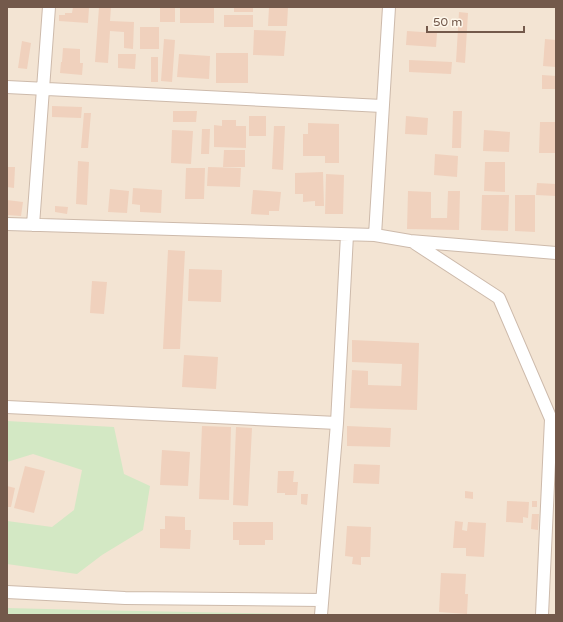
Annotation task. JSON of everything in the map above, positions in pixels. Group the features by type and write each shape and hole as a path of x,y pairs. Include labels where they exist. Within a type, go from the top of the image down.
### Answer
{"street":[{"path":"32,225 44,88 49,7"},
{"path":"374,235 388,7"},
{"path":"7,87 382,106"},
{"path":"7,224 374,235 410,240 556,253"},
{"path":"321,615 336,423 347,235"},
{"path":"410,240 499,298 551,418 542,615"},
{"path":"7,406 336,423"},
{"path":"7,592 125,598 322,600"}],"shaded area":[{"path":"7,7 556,7 556,615 7,615"}],"green space":[{"path":"7,421 114,427 124,474 150,486 143,530 102,555 77,574 7,564 7,521 52,527 74,510 82,470 33,454 7,462"},
{"path":"7,608 296,614 296,615 7,615"}],"building":[{"path":"73,7 89,8 88,23 59,21 59,15 72,13"},
{"path":"99,7 111,7 110,21 134,22 133,49 124,48 124,32 110,31 108,63 95,62"},
{"path":"160,7 175,7 175,22 160,22"},
{"path":"180,7 214,7 214,23 180,23"},
{"path":"234,7 253,7 253,12 234,12"},
{"path":"269,7 288,7 287,26 268,26"},
{"path":"459,12 468,13 465,63 456,62"},
{"path":"224,15 253,15 253,27 224,27"},
{"path":"140,27 159,27 159,49 140,49"},
{"path":"254,30 286,31 284,56 253,55"},
{"path":"407,31 437,33 436,47 406,45"},
{"path":"164,39 175,40 172,82 161,81"},
{"path":"545,39 556,40 556,67 543,66"},
{"path":"22,41 31,43 27,69 18,68"},
{"path":"63,48 80,49 80,63 83,63 82,75 60,73"},
{"path":"216,53 248,53 248,83 216,83"},
{"path":"118,54 136,54 135,69 118,68"},
{"path":"179,54 210,56 209,79 177,77"},
{"path":"151,57 158,57 158,82 151,82"},
{"path":"409,60 452,62 451,74 409,72"},
{"path":"542,75 556,76 556,89 542,89"},
{"path":"52,106 82,107 81,118 52,117"},
{"path":"173,111 197,111 196,122 173,122"},
{"path":"453,111 462,111 461,148 452,148"},
{"path":"84,113 91,113 88,148 81,148"},
{"path":"249,116 266,116 266,136 249,136"},
{"path":"406,116 428,118 427,135 405,134"},
{"path":"222,120 236,120 236,126 246,126 246,148 214,147 214,125 222,126"},
{"path":"540,122 556,122 556,153 539,153"},
{"path":"308,123 339,124 339,163 325,163 325,156 303,156 303,134 308,134"},
{"path":"274,126 285,126 283,170 272,169"},
{"path":"202,129 210,129 209,154 201,154"},
{"path":"172,130 193,131 191,164 171,163"},
{"path":"484,130 510,132 509,152 483,151"},
{"path":"224,150 245,150 245,167 223,167"},
{"path":"435,154 458,156 457,177 434,175"},
{"path":"78,161 89,162 87,205 76,204"},
{"path":"485,162 505,162 505,192 484,191"},
{"path":"7,167 15,167 14,188 7,187"},
{"path":"208,167 241,168 240,187 207,186"},
{"path":"186,168 205,168 204,199 185,199"},
{"path":"323,172 324,206 315,206 315,201 303,202 303,194 295,194 295,173"},
{"path":"326,174 344,175 343,214 325,214"},
{"path":"537,183 556,184 556,196 536,195"},
{"path":"133,188 162,190 161,213 140,212 140,205 132,204"},
{"path":"110,189 129,191 127,213 108,212"},
{"path":"253,190 281,192 279,211 269,211 269,215 251,214"},
{"path":"408,191 431,192 431,218 447,218 448,191 460,191 459,230 407,229"},
{"path":"482,195 509,195 508,231 481,230"},
{"path":"515,195 535,195 535,232 515,231"},
{"path":"7,200 23,202 21,216 7,215"},
{"path":"55,206 68,207 67,214 55,212"},
{"path":"168,250 185,251 180,349 163,349"},
{"path":"189,269 222,270 221,302 188,301"},
{"path":"92,281 107,282 104,314 90,313"},
{"path":"352,340 419,343 417,410 350,408 352,370 368,371 368,385 401,386 402,364 352,362"},
{"path":"184,355 218,357 216,389 182,387"},
{"path":"202,426 231,427 229,500 199,499"},
{"path":"347,426 391,428 390,447 347,446"},
{"path":"236,427 252,428 248,506 233,505"},
{"path":"162,450 190,452 188,486 160,485"},
{"path":"354,464 380,465 379,484 353,483"},
{"path":"25,466 45,471 34,513 14,508"},
{"path":"278,471 294,471 293,482 298,482 297,495 277,493"},
{"path":"7,486 15,488 11,507 7,507"},
{"path":"465,491 473,492 473,499 465,498"},
{"path":"301,494 308,494 307,505 301,504"},
{"path":"507,501 529,502 528,518 523,517 523,523 506,522"},
{"path":"532,501 537,501 537,507 532,507"},
{"path":"532,514 539,514 538,530 531,529"},
{"path":"165,516 185,517 185,530 191,530 190,549 160,548 160,529 165,529"},
{"path":"455,521 463,522 462,530 467,531 468,522 486,523 484,557 466,556 466,548 453,548"},
{"path":"233,522 273,522 273,540 265,540 265,545 239,545 239,540 233,540"},
{"path":"347,526 371,527 370,557 361,557 361,565 352,564 353,557 345,556"},
{"path":"441,573 466,574 465,594 468,594 467,614 439,612"}]}
